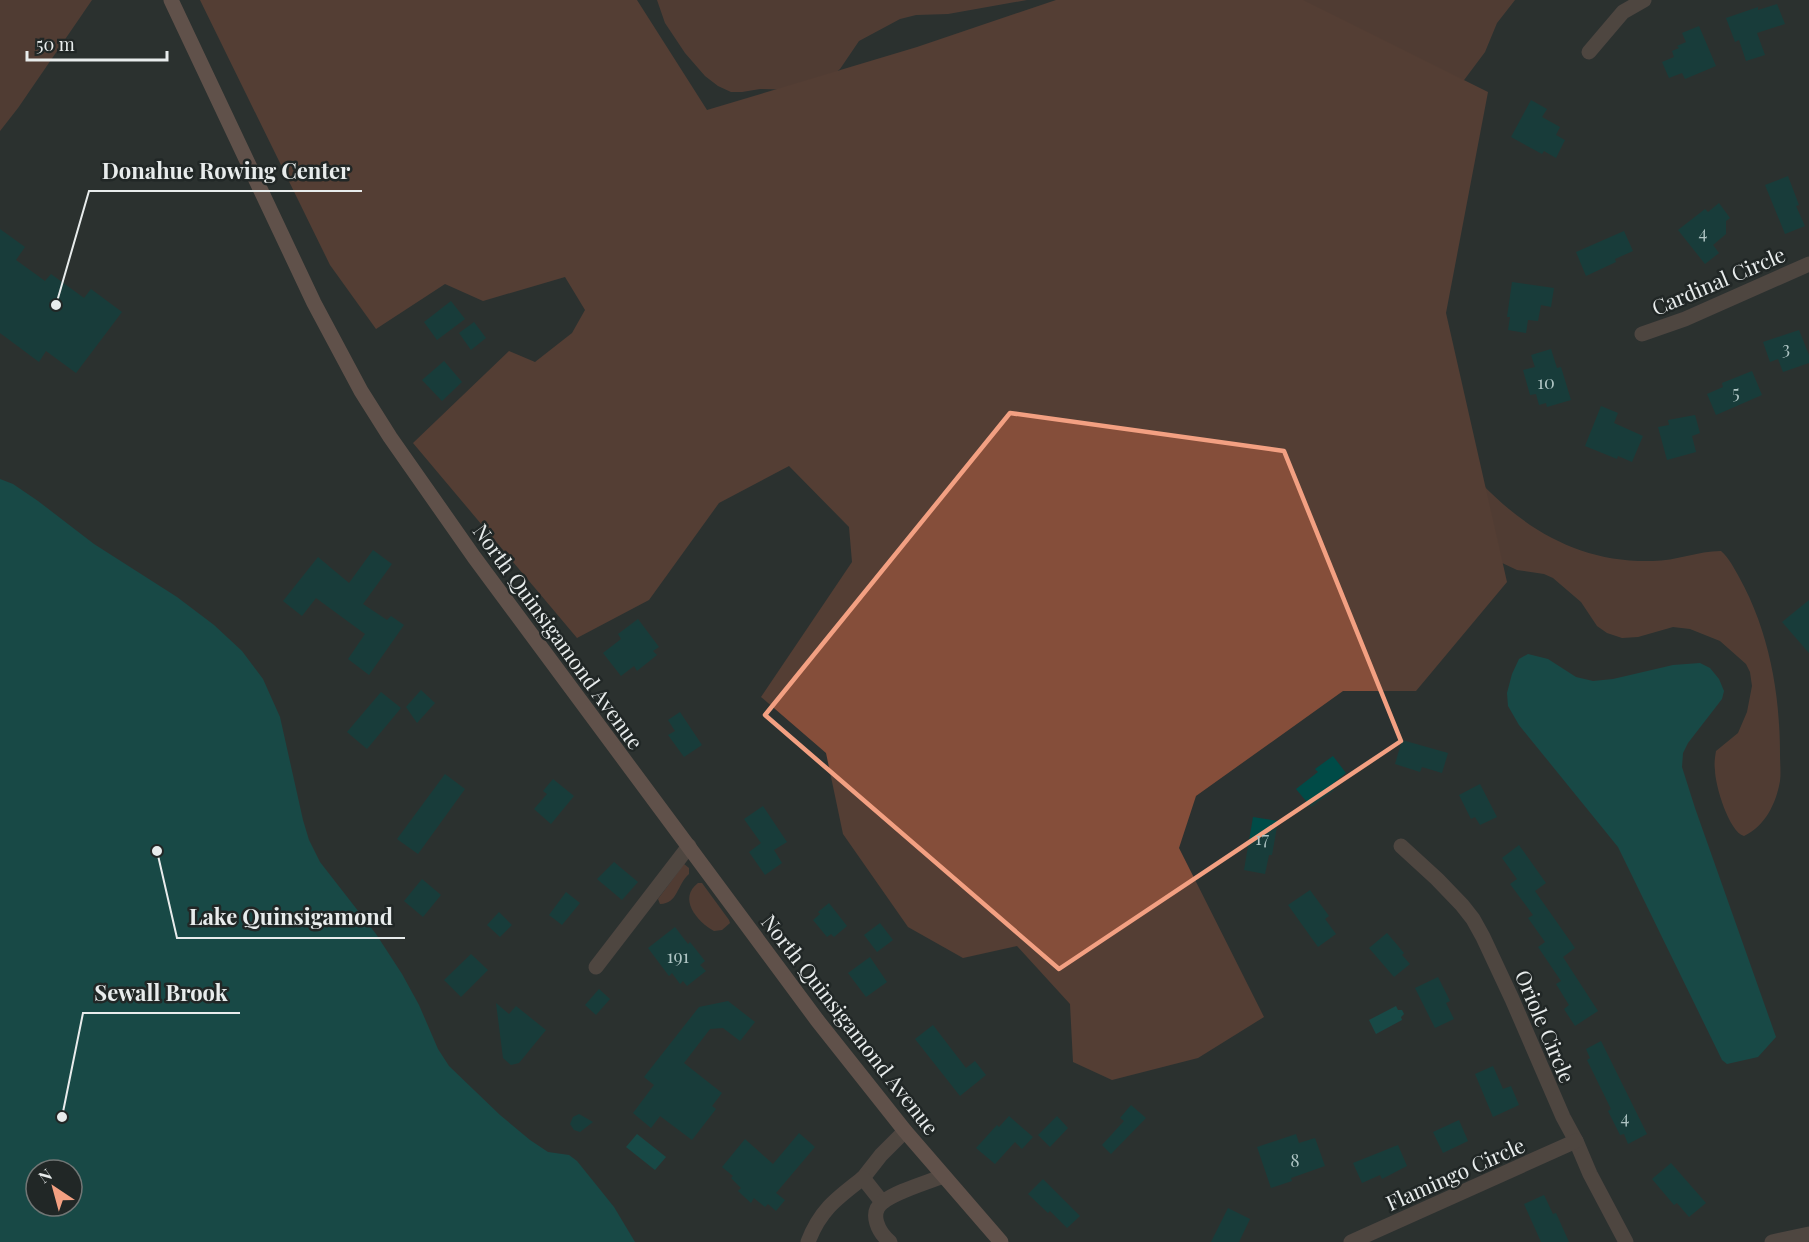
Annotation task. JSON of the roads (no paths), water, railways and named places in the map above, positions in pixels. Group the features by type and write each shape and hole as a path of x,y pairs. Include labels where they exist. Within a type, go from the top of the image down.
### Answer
{"main road":[{"name":"North Quinsigamond Avenue","path":"171,0 314,303 371,407 470,551 817,1020 905,1131 1001,1242"}],"street":[{"path":"1589,52 1623,12 1644,0"},
{"name":"Cardinal Circle","path":"1642,334 1685,319 1809,264"},
{"path":"596,967 689,846"},
{"name":"Oriole Circle","path":"1401,846 1462,905 1483,936 1563,1117 1626,1242"},
{"path":"808,1242 814,1225 827,1208 862,1178 905,1131"},
{"name":"Flamingo Circle","path":"1351,1242 1576,1141"},
{"path":"890,1242 883,1236 876,1223 876,1211 882,1202 944,1176"},
{"path":"862,1178 882,1202"},
{"path":"1772,1242 1809,1234"}],"water":[{"path":"0,479 13,484 94,544 177,597 214,625 242,651 263,679 280,717 309,840 320,862 376,934 402,974 419,1005 438,1049 449,1066 530,1140 548,1152 569,1155 577,1161 614,1207 635,1242 0,1242"},
{"path":"1528,654 1548,659 1576,677 1593,681 1613,679 1673,665 1700,663 1710,668 1719,679 1724,691 1722,699 1688,743 1683,753 1682,767 1776,1037 1758,1057 1727,1064 1722,1060 1618,847 1519,725 1508,706 1507,693 1512,674 1519,659"},
{"path":"1396,1006 1404,1014 1401,1017 1402,1020 1376,1034 1369,1020"},
{"path":"637,1134 666,1157 655,1170 626,1147"}],"place":[{"name":"Donahue Rowing Center","path":"56,305"},
{"name":"Lake Quinsigamond","path":"157,851"},
{"name":"Sewall Brook","path":"62,1117"}]}
